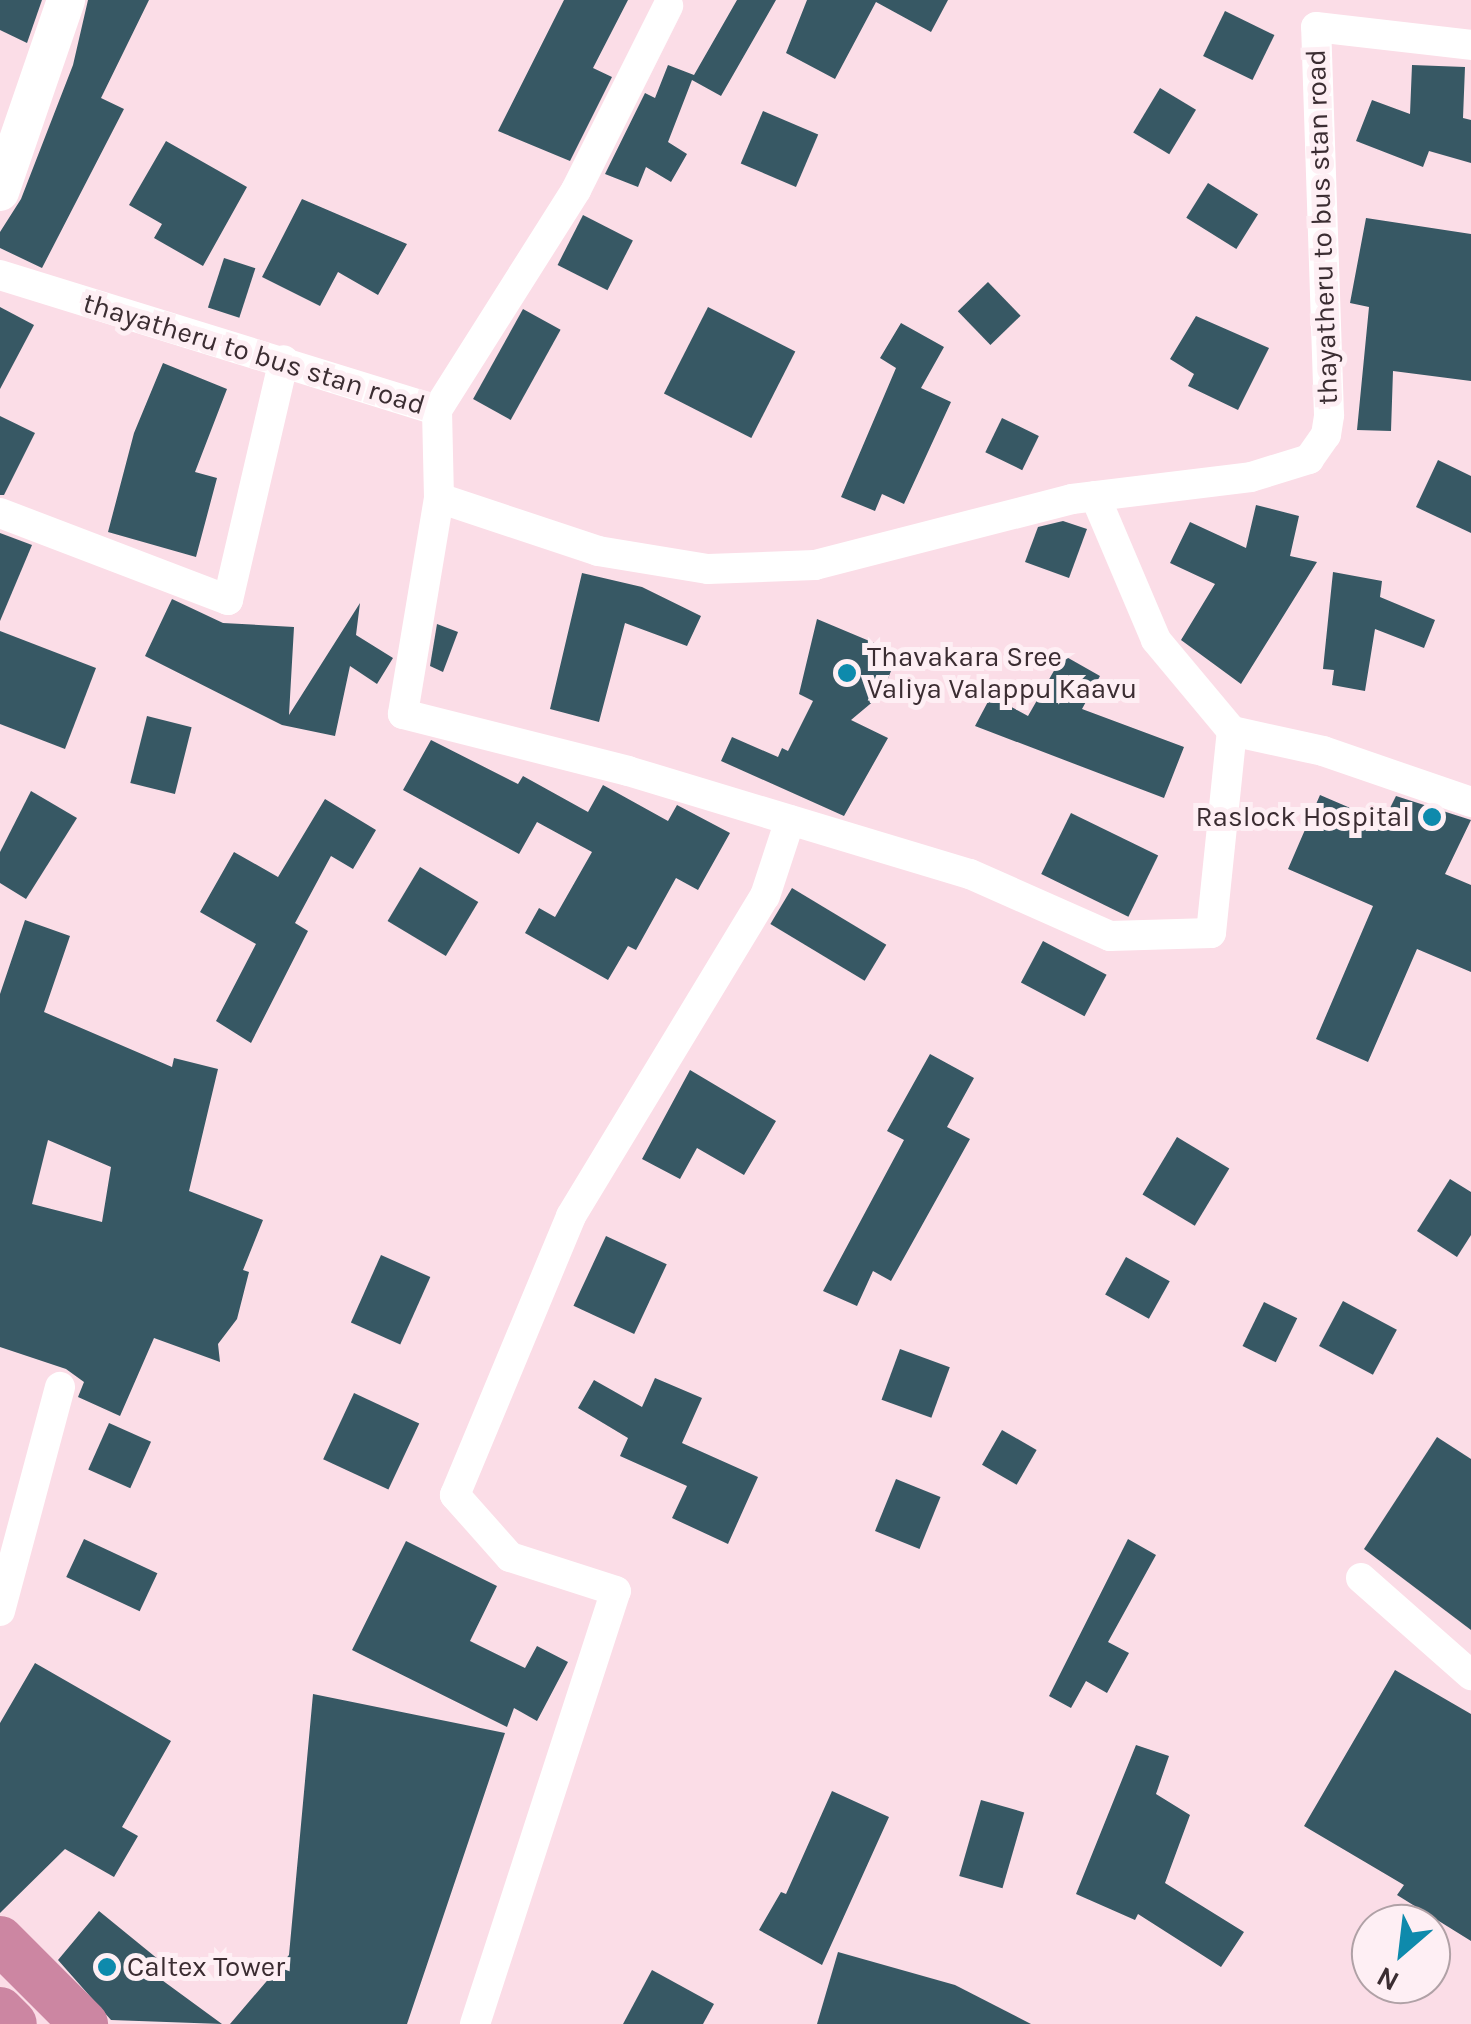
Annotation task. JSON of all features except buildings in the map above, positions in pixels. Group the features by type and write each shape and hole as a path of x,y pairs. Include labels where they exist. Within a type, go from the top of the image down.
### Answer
{"highway":[{"path":"0,1940 84,2024"},
{"path":"0,2011 13,2024"}],"street":[{"path":"0,192 66,0"},
{"path":"437,410 576,190 668,6"},
{"name":"thayatheru to bus stan road","path":"0,275 437,410 439,498 598,551 708,569 815,565 1095,496 1279,471 1309,459 1326,436 1317,14 1471,45"},
{"path":"0,513 228,600 284,360"},
{"path":"1095,496 1156,640 1232,731 1323,751 1471,802"},
{"path":"439,498 403,714 790,820 970,874 1110,936 1211,933 1232,731"},
{"path":"476,2024 616,1591 510,1558 456,1495 571,1216 765,896 790,820"},
{"path":"0,1611 60,1387"},
{"path":"1362,1578 1471,1676"}],"place":[{"name":"Thavakara Sree Valiya Valappu Kaavu","path":"847,673"},
{"name":"Raslock Hospital","path":"1432,817"},
{"name":"Caltex Tower","path":"107,1967"}]}
